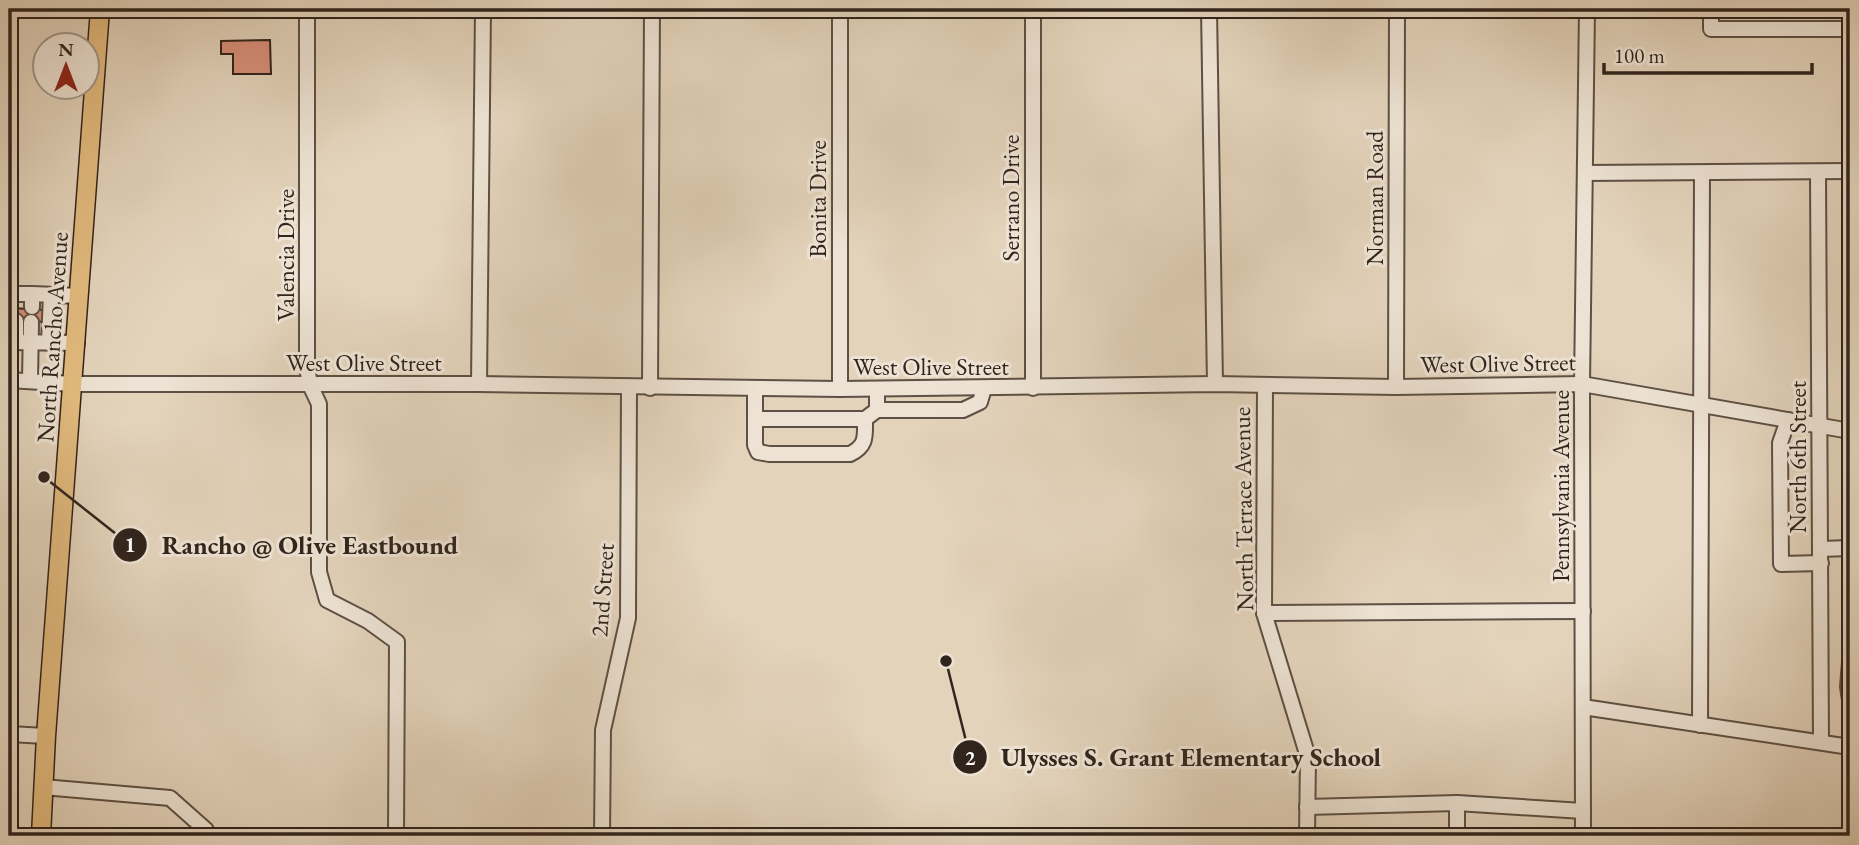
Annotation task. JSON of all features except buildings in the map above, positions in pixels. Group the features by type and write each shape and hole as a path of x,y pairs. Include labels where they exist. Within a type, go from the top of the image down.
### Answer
{"main road":[{"name":"North Rancho Avenue","path":"41,836 46,736 100,9"}],"street":[{"name":"Valencia Drive","path":"307,9 307,367 310,385 319,404 319,572 327,600 368,621 397,642 396,836"},
{"path":"479,384 483,9"},
{"path":"650,388 652,9"},
{"name":"Bonita Drive","path":"840,9 840,389"},
{"name":"Serrano Drive","path":"1033,9 1033,388"},
{"name":"North Terrace Avenue","path":"1209,9 1214,384"},
{"name":"Norman Road","path":"1396,387 1397,9"},
{"name":"Pennsylvania Avenue","path":"1583,836 1582,384 1587,9"},
{"path":"1712,9 1712,29 1850,29"},
{"path":"1585,173 1850,171"},
{"name":"North 6th Street","path":"1818,172 1821,743"},
{"path":"1700,725 1702,173"},
{"path":"22,306 51,295 80,296"},
{"path":"49,342 51,295"},
{"path":"22,306 31,341 30,381"},
{"path":"22,306 12,342 77,343"},
{"name":"West Olive Street","path":"9,380 73,384 479,384 840,389 1214,384 1396,387 1582,384 1850,431"},
{"name":"North Terrace Avenue","path":"1265,385 1264,613 1308,757 1307,836"},
{"name":"2nd Street","path":"602,836 603,730 628,618 629,387"},
{"path":"755,388 755,445 758,452 823,454 850,454 860,449 865,442 877,389"},
{"path":"755,419 963,410 980,402 984,388"},
{"path":"1788,420 1780,443 1781,564 1850,548"},
{"path":"1264,613 1583,611"},
{"path":"1821,687 1849,694 1850,662"},
{"path":"1583,707 1850,747"},
{"path":"9,734 46,736"},
{"path":"43,787 170,798 206,830 206,836"},
{"path":"1457,803 1457,836"},
{"path":"1307,807 1457,803 1583,811"}],"place":[{"name":"Rancho @ Olive Eastbound","path":"44,477"},
{"name":"Ulysses S. Grant Elementary School","path":"946,661"}]}
